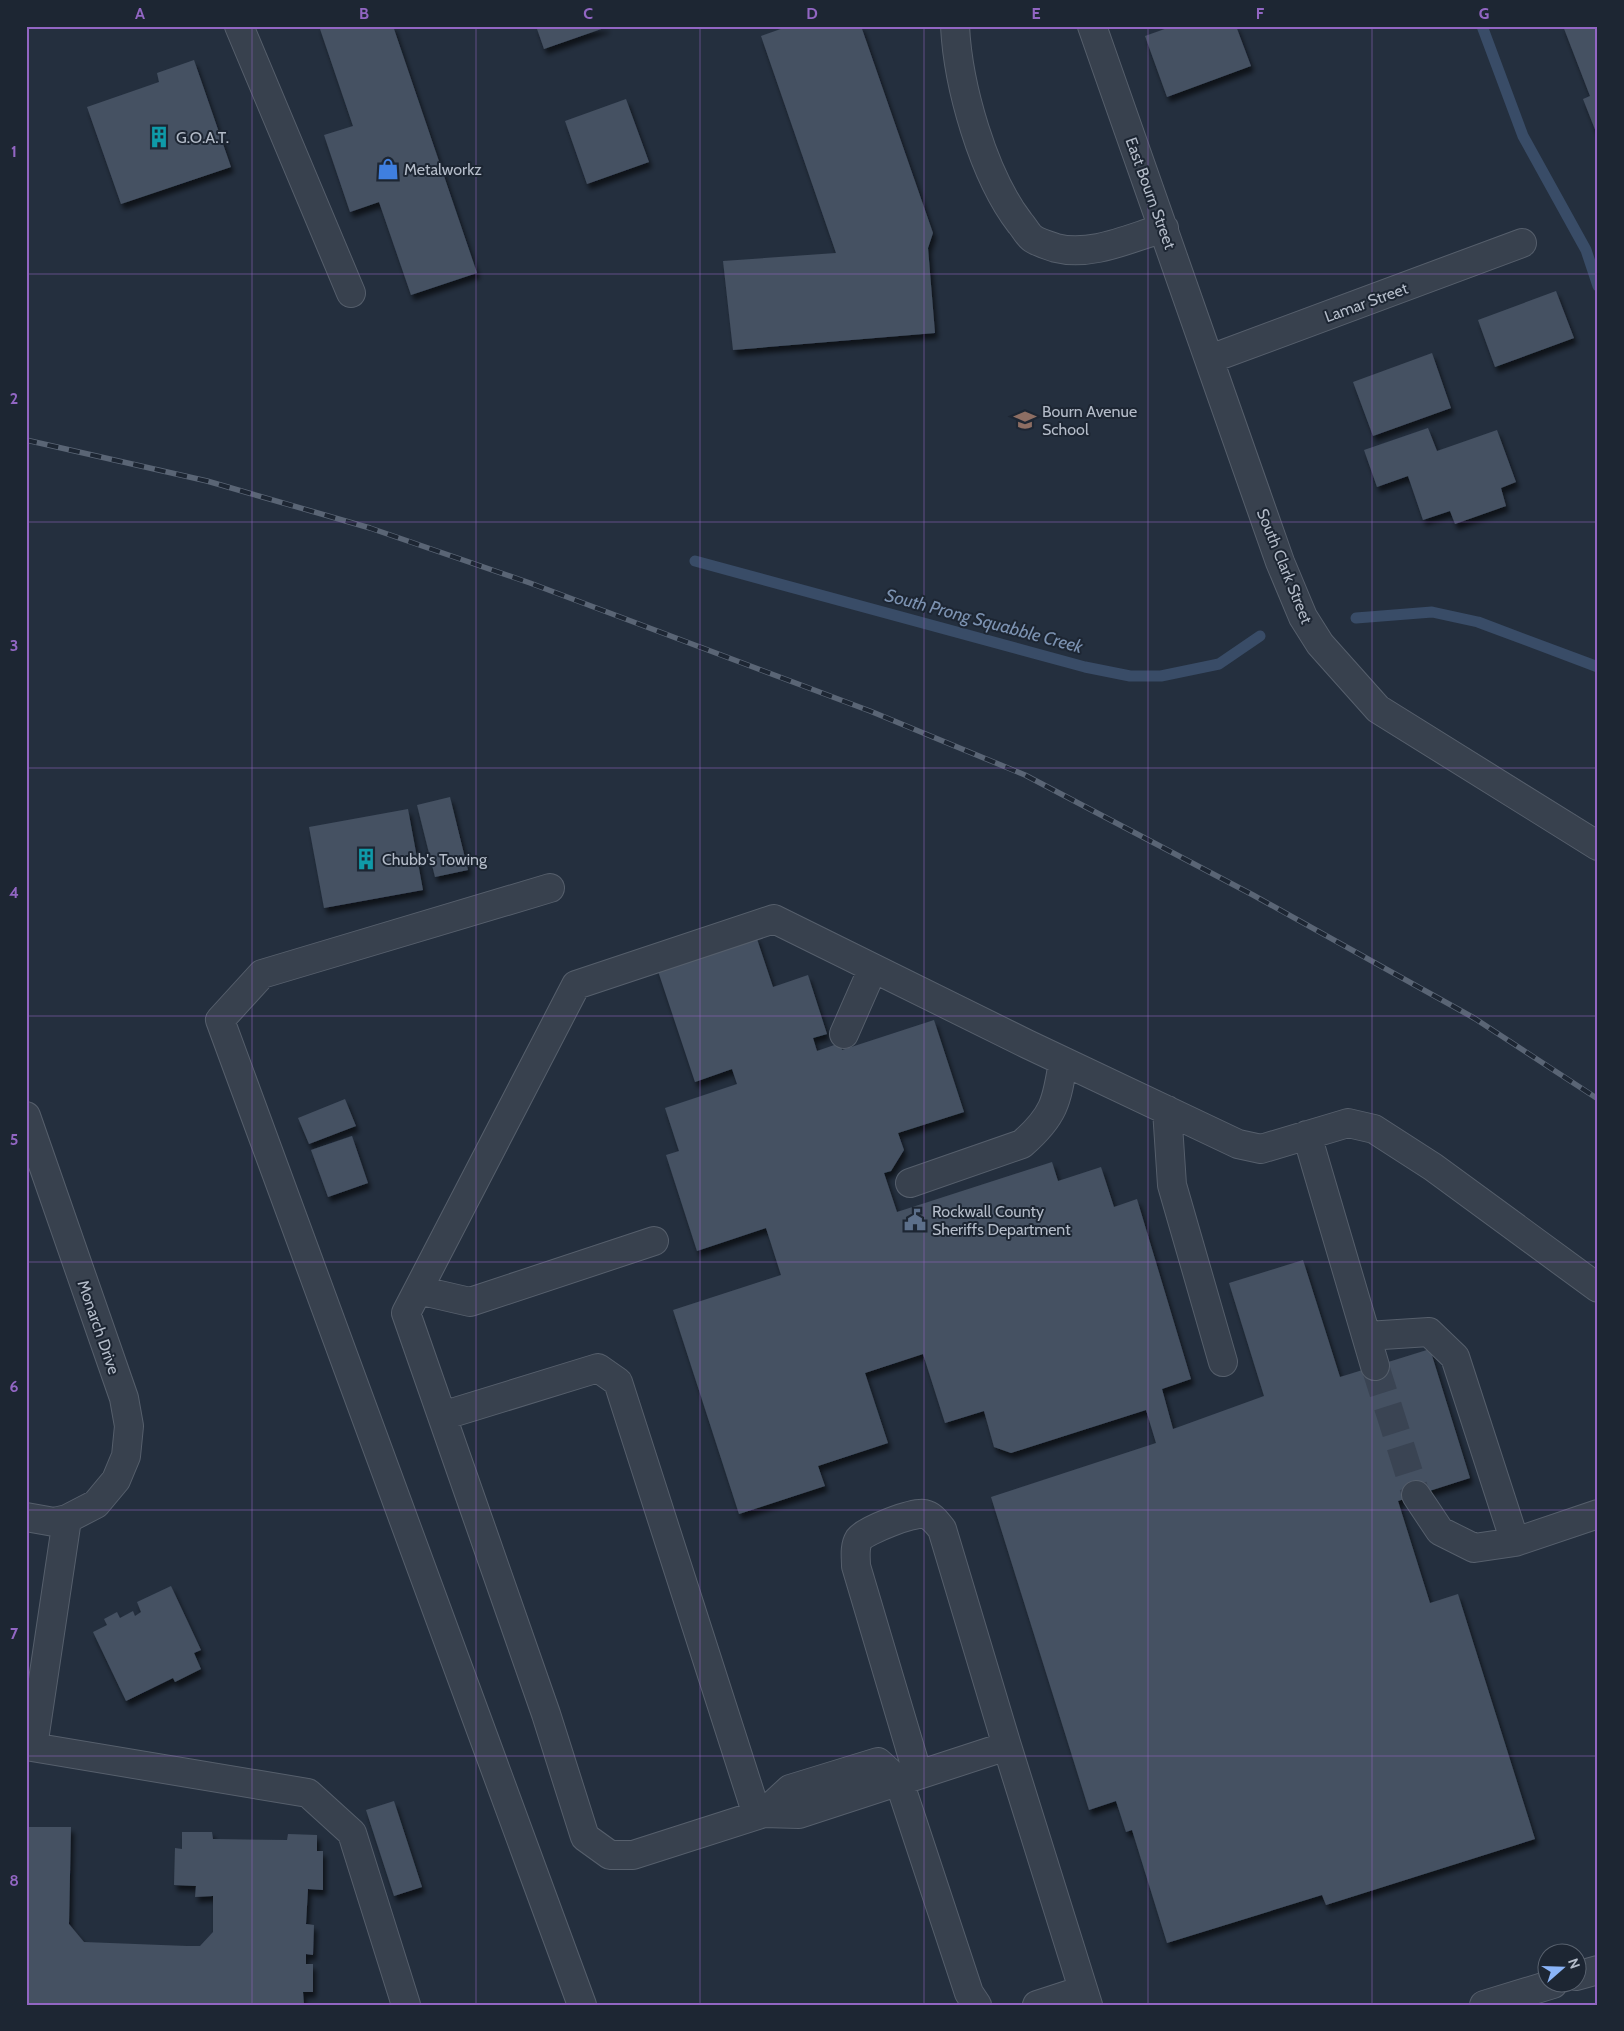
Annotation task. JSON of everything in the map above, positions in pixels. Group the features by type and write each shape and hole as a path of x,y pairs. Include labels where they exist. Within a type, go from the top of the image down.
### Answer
{"street":[{"path":"239,26 351,293"},
{"path":"955,26 956,52 972,116 991,171 1010,210 1032,238 1057,248 1090,250 1164,228"},
{"name":"East Bourn Street","path":"1092,26 1210,359"},
{"name":"Lamar Street","path":"1210,359 1522,243"},
{"name":"South Clark Street","path":"1210,359 1280,562 1303,617 1320,644 1378,709 1598,846"},
{"path":"550,888 262,974 220,1020 582,2005"},
{"path":"1007,1746 799,1814 761,1814 633,1855 610,1855 585,1837 546,1714 406,1313 576,985 774,919 1063,1061 1238,1144 1261,1149 1348,1124 1374,1129 1433,1166 1598,1288"},
{"path":"844,1034 873,968"},
{"path":"910,1184 1022,1144 1037,1132 1049,1115 1058,1093 1063,1061"},
{"path":"1167,1110 1172,1185 1223,1362"},
{"name":"Monarch Drive","path":"26,1116 124,1398 129,1426 126,1456 116,1480 96,1504 67,1519"},
{"path":"1307,1135 1375,1366"},
{"path":"418,1290 470,1302 654,1241"},
{"path":"1367,1336 1429,1332 1455,1357 1515,1542"},
{"path":"442,1416 598,1368 618,1382 761,1814"},
{"path":"1416,1495 1440,1531 1474,1548 1515,1542 1598,1514"},
{"path":"977,2005 969,1993 908,1778 856,1566 856,1550 859,1540 869,1530 922,1514 933,1517 942,1529 1085,1997 1037,2005"},
{"path":"26,1517 54,1522 67,1519 30,1747 308,1793 352,1833 406,2005"},
{"path":"1484,2005 1536,1989"}],"building":[{"name":"Metalworkz","path":"319,26 393,26 477,273 411,295 379,202 350,212 324,135 353,126"},
{"path":"536,26 607,26 607,27 544,49"},
{"path":"789,26 861,26 933,233 928,248 935,333 733,350 723,261 836,253 761,36"},
{"path":"1173,26 1236,26 1251,66 1167,97 1145,36"},
{"path":"1563,26 1598,26 1598,137 1583,99 1590,96"},
{"name":"G.O.A.T.","path":"194,60 231,167 121,204 87,107 159,82 157,73"},
{"path":"626,99 649,162 587,184 565,121"},
{"path":"1556,291 1574,338 1495,367 1478,320"},
{"path":"1432,353 1451,408 1373,436 1353,382"},
{"path":"1428,428 1437,451 1497,430 1516,482 1501,488 1506,506 1455,524 1450,511 1423,520 1408,476 1377,487 1364,450"},
{"path":"450,797 468,870 435,877 417,805"},
{"name":"Chubb's Towing","path":"408,809 423,890 324,908 309,827"},
{"path":"756,936 773,987 808,975 827,1034 813,1038 817,1051 840,1043 842,1050 934,1020 964,1112 898,1133 904,1150 891,1171 884,1173 897,1212 1052,1162 1058,1181 1101,1167 1114,1207 1137,1199 1191,1379 1162,1389 1173,1429 1264,1396 1229,1283 1303,1260 1340,1377 1430,1349 1470,1478 1398,1501 1430,1603 1458,1594 1535,1839 1326,1905 1322,1895 1167,1943 1132,1830 1126,1832 1116,1801 1089,1810 991,1497 1156,1443 1146,1410 1011,1453 994,1447 984,1411 945,1423 923,1354 865,1373 888,1443 818,1466 825,1486 739,1514 673,1310 781,1275 766,1228 697,1251 666,1155 679,1151 665,1108 737,1084 732,1069 695,1082 657,968"},
{"path":"345,1099 356,1126 309,1144 298,1118"},
{"path":"352,1136 368,1183 328,1197 311,1150"},
{"path":"171,1586 201,1650 194,1653 201,1669 175,1682 173,1678 126,1701 93,1632 107,1625 104,1619 117,1612 120,1618 133,1611 135,1616 141,1612 137,1602"},
{"path":"394,1801 422,1887 394,1896 366,1810"},
{"path":"26,1827 71,1827 69,1924 84,1942 187,1946 200,1946 213,1932 213,1896 195,1897 196,1886 174,1885 175,1848 182,1849 182,1832 212,1832 213,1839 287,1840 288,1834 317,1835 317,1851 323,1851 323,1890 308,1889 306,1924 314,1925 313,1955 306,1954 306,1964 313,1964 313,1992 303,1992 304,2005 26,2005"}],"waterway":[{"path":"1482,26 1523,136 1586,250 1598,286"},
{"name":"South Prong Squabble Creek","path":"695,561 1085,667 1130,676 1161,676 1219,664 1260,636"},
{"name":"South Prong Squabble Creek","path":"1356,618 1432,612 1478,622 1598,667"}],"tunnel":[{"path":"1375,1366 1416,1495"}],"railway":[{"path":"26,440 207,481 370,528 530,583 870,711 1025,775 1253,895 1474,1018 1598,1099"}],"place":[{"name":"G.O.A.T.","path":"159,137"},
{"name":"Metalworkz","path":"388,169"},
{"name":"Bourn Avenue School","path":"1025,420"},
{"name":"Chubb's Towing","path":"366,859"},
{"name":"Rockwall County Sheriffs Department","path":"915,1220"}]}
